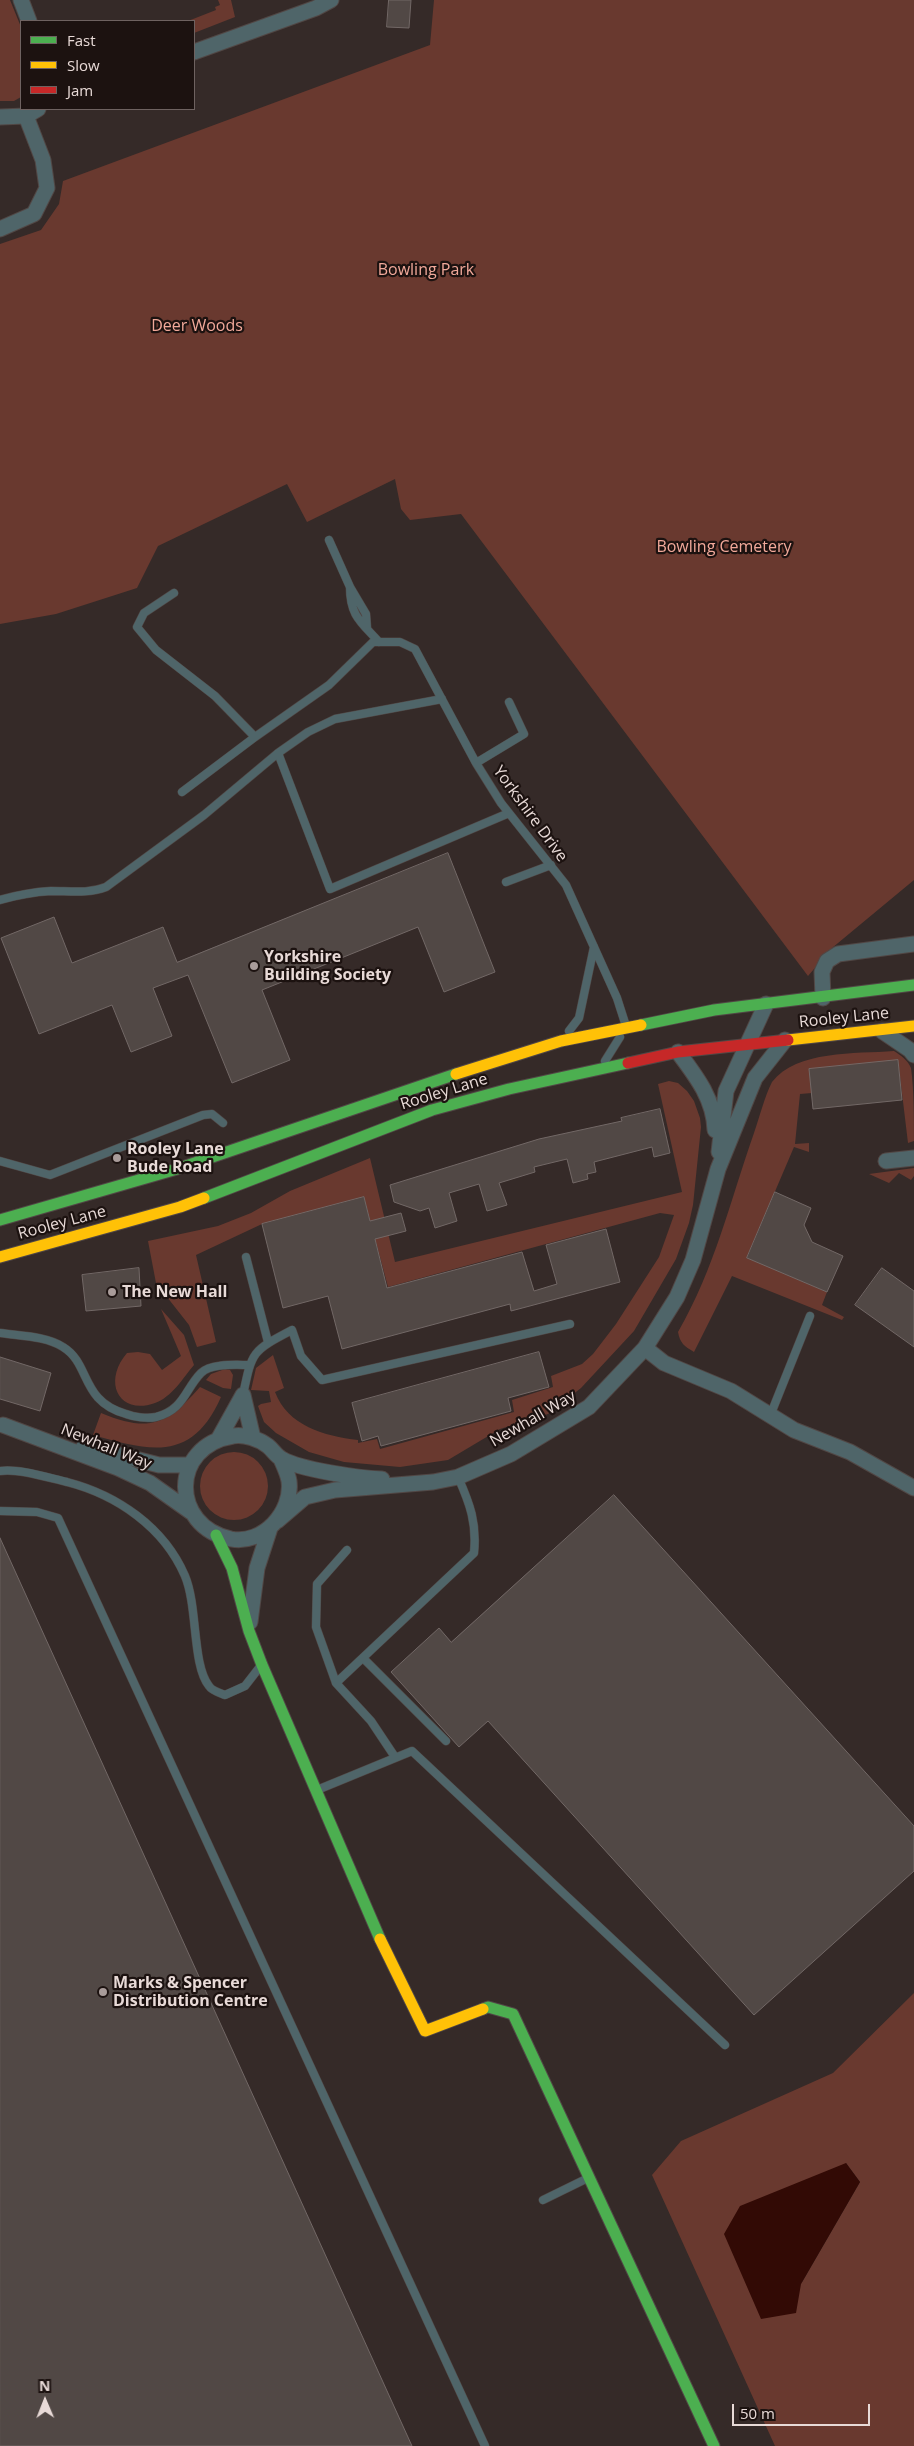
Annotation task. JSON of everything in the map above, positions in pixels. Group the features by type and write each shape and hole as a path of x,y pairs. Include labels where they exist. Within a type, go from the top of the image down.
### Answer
{"main road":[{"name":"Rooley Lane","path":"0,1220 177,1169 506,1057 562,1041 714,1010 823,998 914,985"},
{"name":"Rooley Lane","path":"0,1256 180,1207 432,1110 601,1067 678,1052 746,1043 914,1026"},
{"path":"216,1535 232,1568 249,1631 262,1665 380,1938 425,2032 488,2007 513,2014 714,2446"}],"street":[{"path":"20,0 29,20"},
{"path":"195,52 316,8 331,0"},
{"path":"0,117 32,112 47,188 34,214 0,229"},
{"path":"823,998 822,972 827,961 838,954 914,944"},
{"name":"Newhall Way","path":"718,1169 726,1091 746,1043 766,1004"},
{"path":"881,1030 910,1050 914,1056"},
{"name":"Newhall Way","path":"1,1425 118,1468 150,1483 191,1512 199,1522 216,1535 234,1539 246,1539 274,1525 305,1497 335,1490 433,1482 458,1477 511,1454 589,1407 645,1348 677,1297 694,1260 718,1169 755,1078 785,1040"},
{"name":"Newhall Way","path":"678,1052 701,1084 714,1113 718,1169"},
{"path":"886,1161 914,1158"},
{"path":"645,1348 664,1363 731,1392 794,1430 850,1452 914,1488"},
{"path":"191,1512 185,1484 190,1464 202,1450 218,1440 235,1436 253,1438 243,1395"},
{"path":"218,1440 243,1395"},
{"name":"Newhall Way","path":"1,1425 159,1465 190,1464"},
{"name":"Newhall Way","path":"253,1438 267,1444 281,1459 289,1480 288,1499 274,1525"},
{"name":"Newhall Way","path":"281,1459 339,1474 374,1479 433,1482"},
{"path":"249,1631 257,1568 274,1525"}],"lane":[{"path":"329,540 350,587 366,614 367,628 379,642"},
{"path":"174,593 144,613 137,627 156,650 216,696 255,737"},
{"path":"182,792 255,737 329,685 373,642 379,642"},
{"name":"Yorkshire Drive","path":"379,642 400,642 415,649 476,762 509,813 566,885 617,998 627,1027"},
{"path":"0,900 19,895 50,891 93,892 106,887 204,815 278,753 308,732 335,719 442,699"},
{"path":"476,762 524,734 509,702"},
{"path":"278,753 330,889 509,813"},
{"path":"506,882 551,865"},
{"path":"562,1041 579,1018 594,947"},
{"path":"601,1067 627,1027"},
{"path":"0,1161 50,1175 203,1115 212,1114 223,1123"},
{"path":"246,1257 268,1342"},
{"path":"770,1416 810,1316"},
{"path":"243,1395 249,1365 259,1348 292,1330 301,1356 322,1380 570,1324"},
{"path":"0,1333 48,1341 62,1346 70,1352 90,1389 104,1405 134,1417 156,1417 179,1404 202,1372 221,1366 249,1365"},
{"path":"0,1471 47,1477 91,1489 129,1508 161,1539 185,1576 193,1605 200,1672 210,1688 225,1695 245,1686 262,1665"},
{"path":"336,1683 474,1552 476,1531 470,1503 458,1477"},
{"path":"0,1511 37,1512 58,1518 485,2446"},
{"path":"347,1550 317,1584 316,1627 336,1683 371,1721 395,1757"},
{"path":"363,1658 446,1741"},
{"path":"315,1791 412,1751 725,2045"},
{"path":"542,2200 589,2178"}],"green space":[{"path":"0,0 10,0 20,25 20,98 14,101 0,101"},
{"path":"218,0 231,0 235,17 195,33 195,20 191,20 216,10 215,7 220,5"},
{"path":"434,0 914,0 914,880 832,948 808,976 461,514 410,520 401,509 395,479 307,522 287,484 158,546 137,588 56,614 0,624 0,244 41,230 59,204 63,181 430,45"},
{"path":"894,1051 906,1060 911,1068 914,1141 908,1143 898,1060 812,1093 800,1094 795,1144 809,1143 809,1152 794,1147 747,1257 827,1292 822,1305 844,1317 842,1320 732,1276 694,1352 688,1348 681,1342 678,1332 691,1308 712,1259 772,1082 796,1064 811,1059 845,1054"},
{"path":"669,1081 678,1083 694,1101 701,1127 693,1205 689,1223 676,1259 634,1331 581,1388 548,1414 500,1429 448,1460 400,1467 344,1462 309,1452 276,1433 264,1422 258,1406 271,1402 269,1391 251,1390 256,1368 273,1355 284,1388 275,1392 281,1404 298,1421 320,1432 358,1440 358,1443 377,1439 380,1449 514,1412 512,1400 553,1387 551,1376 582,1364 593,1354 616,1324 659,1257 674,1215 660,1213 388,1287 364,1197 262,1224 196,1255 216,1342 197,1347 189,1325 156,1283 148,1241 218,1226 251,1213 290,1191 370,1158 395,1262 682,1192 658,1084"},
{"path":"914,1168 914,1176 911,1180 899,1173 889,1183 869,1174"},
{"path":"161,1309 184,1335 194,1365 177,1387 161,1400 142,1406 132,1405 124,1401 118,1394 115,1385 120,1364 127,1353 150,1354 162,1370 181,1356"},
{"path":"225,1369 230,1370 233,1375 231,1389 223,1388 206,1380 211,1374"},
{"path":"200,1387 221,1397 210,1418 197,1433 183,1442 168,1447 151,1447 133,1445 93,1435 101,1413 132,1423 145,1424 156,1422 177,1410"},
{"path":"227,1452 241,1452 253,1457 263,1467 268,1479 268,1493 263,1505 253,1515 241,1520 227,1520 215,1515 205,1505 200,1493 200,1479 205,1467 215,1457"},
{"path":"914,1993 914,2446 775,2446 652,2175 681,2141 833,2073","holes":["846,2163 860,2182 801,2284"]}],"shaded area":[{"path":"846,2163 860,2182 801,2284 796,2313 761,2319 724,2234 740,2206"}],"building":[{"path":"389,0 411,0 409,28 387,27"},
{"name":"Yorkshire Building Society","path":"448,853 495,972 444,992 418,927 262,990 290,1060 232,1083 188,975 153,988 172,1036 131,1052 112,1005 39,1034 1,938 54,917 72,963 163,927 177,962"},
{"path":"898,1060 902,1100 813,1109 809,1069"},
{"path":"660,1109 670,1153 654,1157 652,1147 594,1162 596,1172 587,1174 588,1179 573,1183 567,1159 534,1167 535,1172 499,1183 507,1205 487,1211 479,1184 449,1193 457,1221 435,1228 429,1208 420,1211 394,1202 390,1185 539,1139 622,1121 621,1118"},
{"path":"775,1192 811,1208 804,1225 812,1242 843,1256 827,1292 747,1258"},
{"path":"364,1197 370,1221 401,1213 406,1231 375,1239 387,1288 522,1252 534,1291 557,1284 546,1245 606,1229 620,1282 511,1311 510,1304 342,1349 328,1296 283,1308 262,1224"},
{"name":"The New Hall","path":"139,1268 141,1306 86,1311 82,1275"},
{"path":"882,1268 914,1291 914,1347 855,1305"},
{"path":"539,1352 549,1387 508,1398 511,1411 381,1446 378,1436 362,1441 352,1403"},
{"path":"0,1357 51,1373 40,1411 0,1399"},
{"path":"614,1495 914,1826 914,1871 754,2015 488,1721 459,1747 391,1672 439,1628 451,1642"},
{"name":"Marks & Spencer Distribution Centre","path":"0,1538 412,2446 0,2446"}],"traffic: fast":[{"path":"641,1025 714,1010 914,985"},
{"path":"204,1198 432,1110 509,1089 628,1063"},
{"path":"0,1220 177,1169 456,1074"},
{"path":"216,1535 232,1568 249,1631 262,1665 380,1939"},
{"path":"483,2009 488,2007 513,2014 714,2446"}],"traffic: slow":[{"path":"456,1074 561,1041 641,1025"},
{"path":"788,1040 914,1026"},
{"path":"0,1257 180,1207 204,1198"},
{"path":"380,1939 425,2031 483,2009"}],"traffic: jam":[{"path":"628,1063 678,1052 788,1040"}],"place":[{"name":"Yorkshire Building Society","path":"254,966"},
{"name":"Rooley Lane Bude Road","path":"117,1158"},
{"name":"The New Hall","path":"112,1292"},
{"name":"Marks & Spencer Distribution Centre","path":"103,1992"}],"park label":[{"name":"Bowling Park","path":"426,270"},
{"name":"Deer Woods","path":"197,326"},
{"name":"Bowling Cemetery","path":"724,547"}]}
